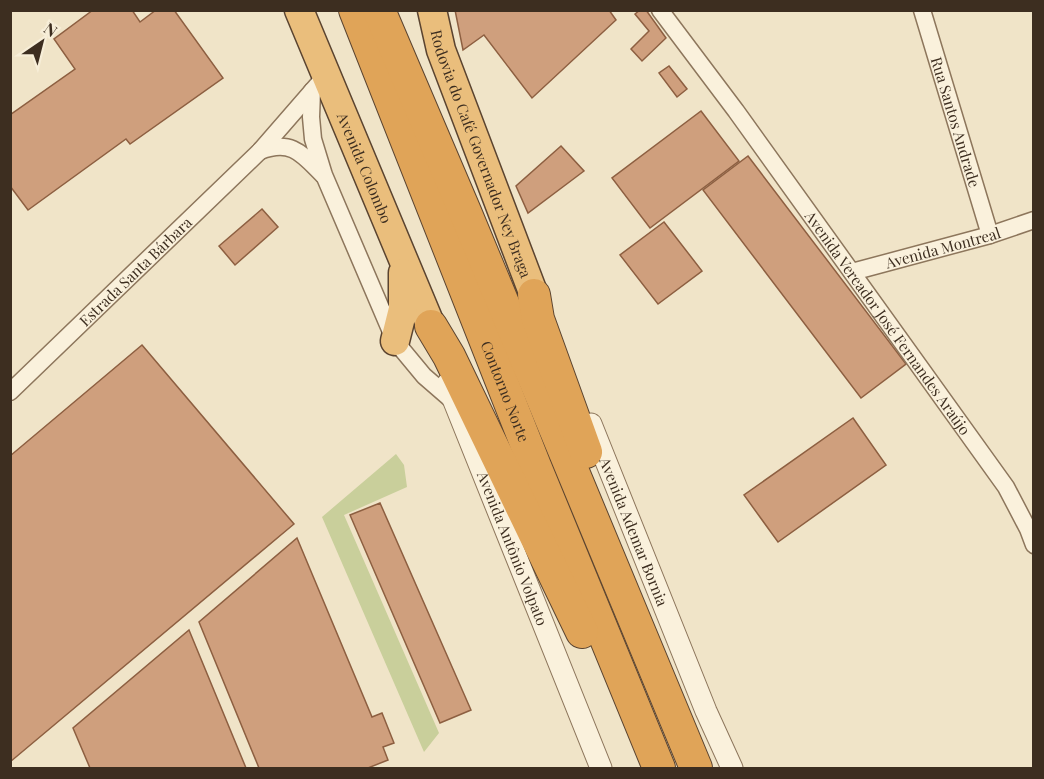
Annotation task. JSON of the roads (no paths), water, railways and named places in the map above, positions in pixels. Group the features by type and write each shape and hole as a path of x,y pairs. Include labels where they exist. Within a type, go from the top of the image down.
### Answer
{"highway":[{"name":"Avenida Colombo","path":"299,10 319,82 401,252 431,326"},
{"name":"Contorno Norte","path":"355,10 535,466 659,768"},
{"name":"Contorno Norte","path":"379,10 680,731"},
{"name":"Rodovia do Café Governador Ney Braga","path":"432,10 441,50 534,295"},
{"path":"395,341 403,309 401,252"},
{"path":"534,295 538,319 636,590 680,731 696,768"},
{"path":"431,326 454,366 647,768"}],"street":[{"name":"Avenida Vereador José Fernandes Araújo","path":"660,10 733,107 1006,487 1034,545"},
{"name":"Rua Santos Andrade","path":"922,10 990,235"},
{"name":"Estrada Santa Bárbara","path":"10,392 260,151 319,82"},
{"path":"319,82 311,117 313,139 324,175 395,341 424,376 454,403"},
{"path":"260,151 280,145 289,147 304,156 324,175"},
{"name":"Avenida Montreal","path":"852,272 990,235 1034,220"},
{"name":"Avenida Ademar Bornia","path":"534,295 548,318 706,711 732,768"},
{"name":"Avenida Antônio Volpato","path":"431,326 437,359 601,768"}]}
